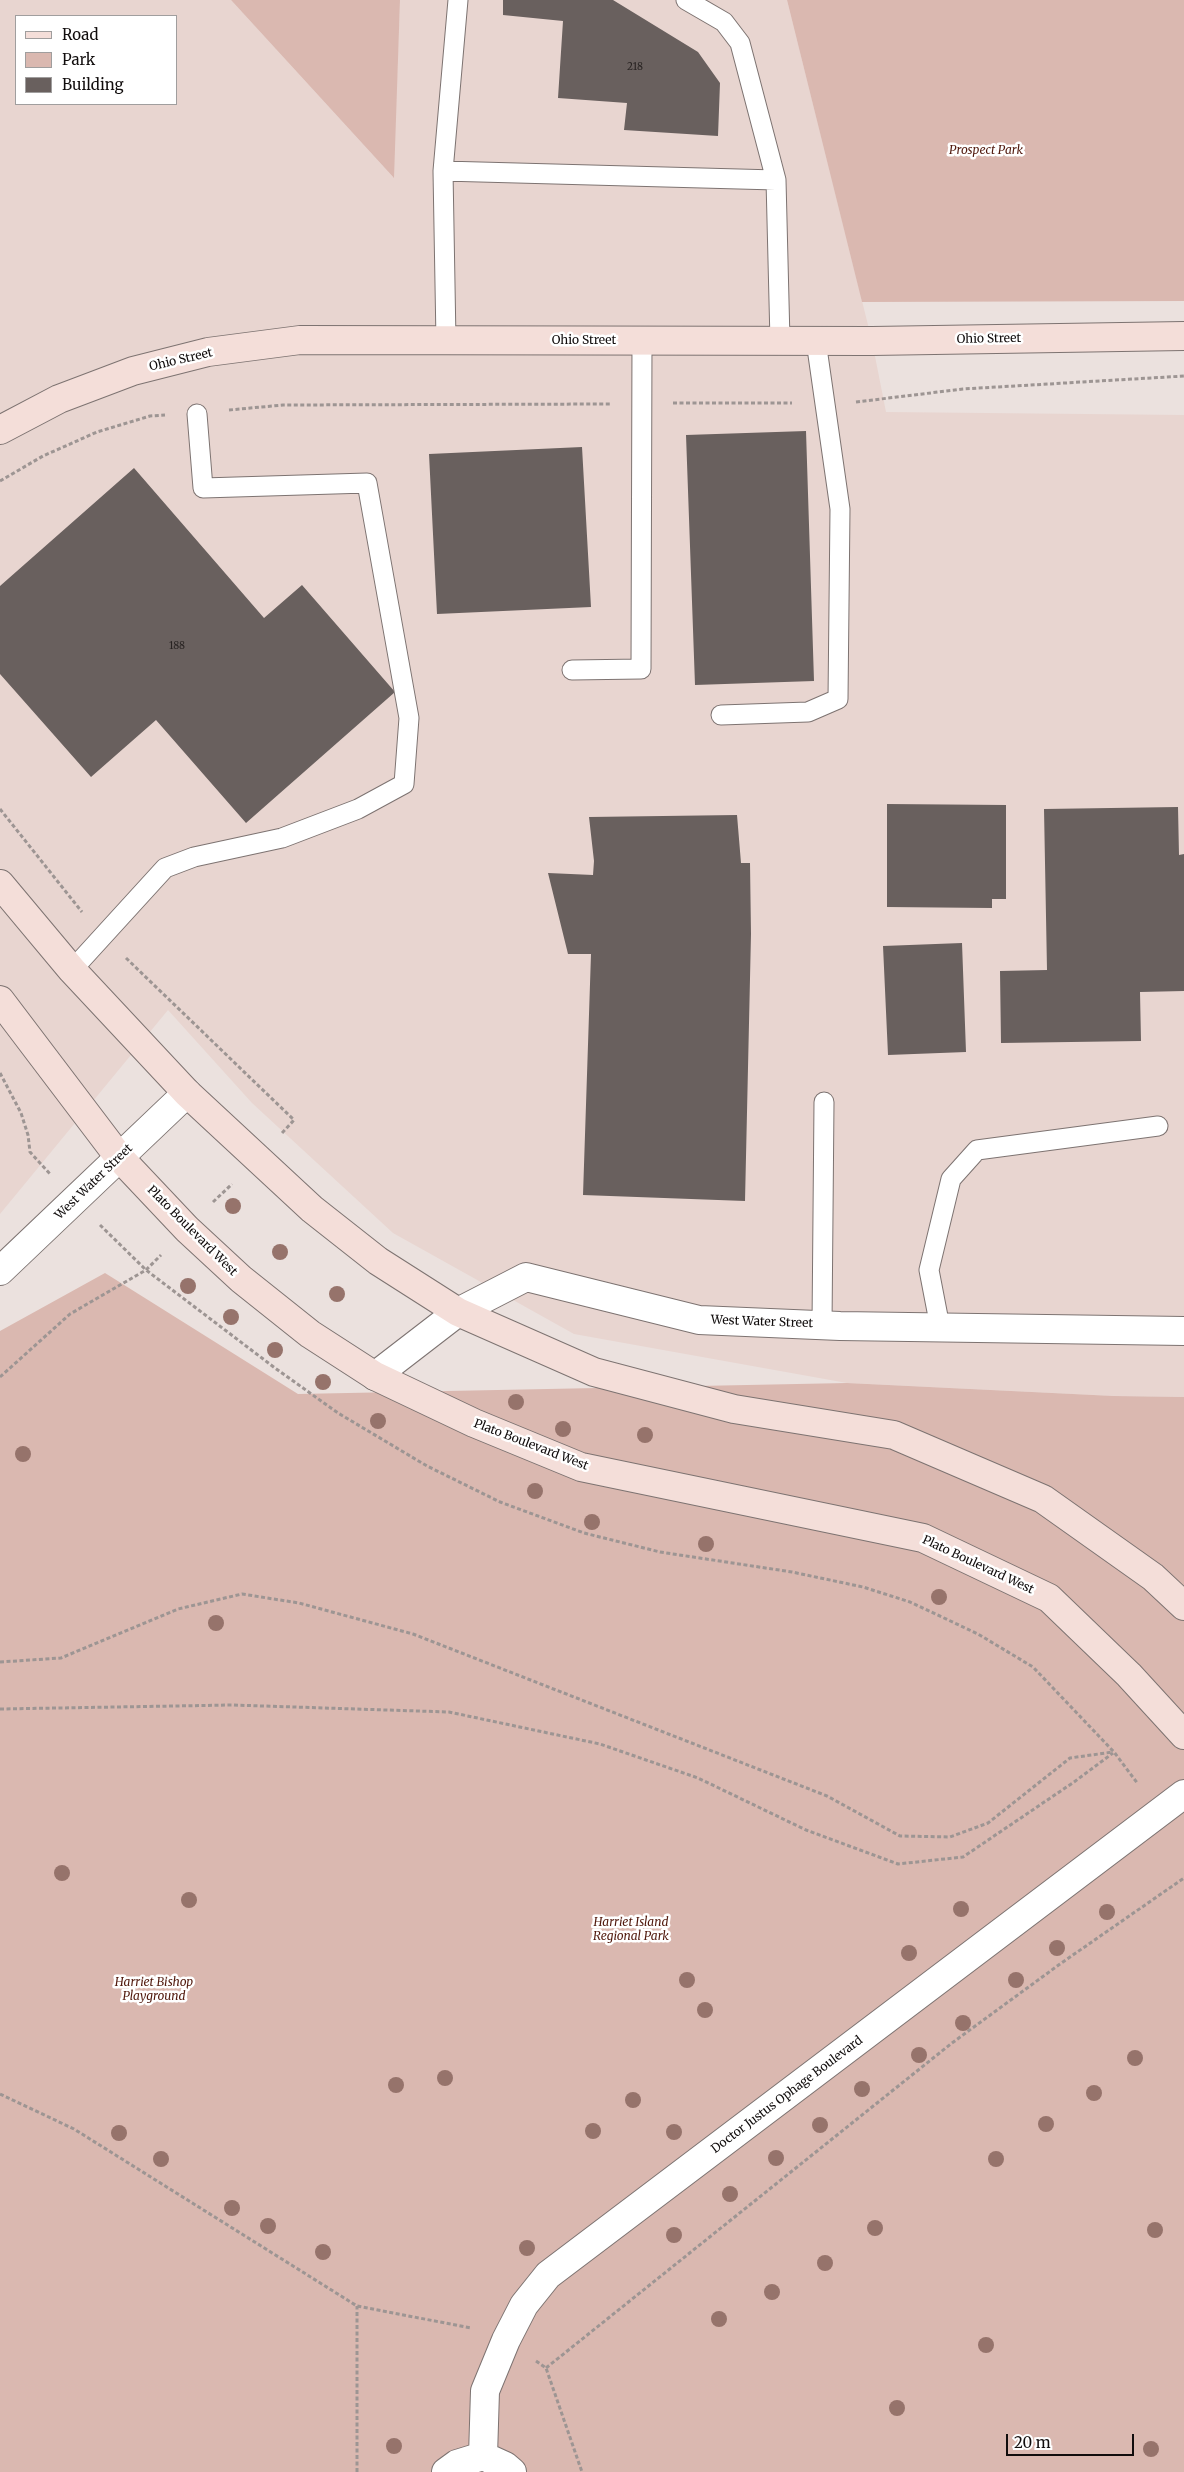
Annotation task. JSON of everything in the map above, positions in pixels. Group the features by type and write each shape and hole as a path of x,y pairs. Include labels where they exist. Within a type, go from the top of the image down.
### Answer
{"street":[{"name":"Ohio Street","path":"0,430 60,399 132,371 208,352 300,340 816,341 1184,336"},
{"path":"0,884 72,970 187,1093 312,1209 378,1261 458,1312 594,1372 734,1409 894,1435 1043,1499 1153,1577 1184,1606"},
{"name":"Plato Boulevard West","path":"0,1000 119,1157 187,1229 241,1279 310,1334 376,1376 474,1423 581,1467 923,1538 1049,1598 1129,1675 1184,1735"},
{"name":"West Water Street","path":"0,1271 187,1093"},
{"name":"West Water Street","path":"376,1376 458,1312 526,1278 699,1320 822,1325 1184,1331"},
{"name":"Doctor Justus Ophage Boulevard","path":"483,2456 485,2391 506,2340 524,2305 548,2275 1184,1794"},
{"path":"446,2472 457,2464 483,2456 505,2466 512,2472"}],"lane":[{"path":"446,341 443,171 458,0"},
{"path":"686,0 724,22 740,43 776,180 780,341"},
{"path":"443,171 776,180"},
{"path":"572,670 641,669 642,341"},
{"path":"721,716 808,712 838,699 840,509 823,402 816,341"},
{"path":"72,970 165,868 194,856 282,838 358,809 404,784 409,718 367,483 203,488 197,414"},
{"path":"822,1325 824,1102"},
{"path":"940,1327 929,1270 951,1179 977,1150 1158,1126"}],"path":[{"path":"0,481 43,456 97,432 150,416 197,414 283,405 860,402 963,389 1184,376"},
{"path":"0,809 102,935 294,1120 146,1270 70,1314 0,1377"},
{"path":"0,1073 21,1113 28,1135"},
{"path":"146,1270 338,1413 427,1466 500,1502 584,1533 660,1552 792,1572 863,1587 910,1602 978,1634 1033,1667 1114,1752"},
{"path":"0,1662 61,1658 178,1609 242,1594 299,1603 413,1634 827,1796 900,1836 950,1837 988,1823 1070,1758 1114,1752"},
{"path":"0,1658 6,1661"},
{"path":"0,1709 232,1705 449,1712 600,1744 698,1778 806,1830 898,1864 964,1857 1074,1782 1114,1752"},
{"path":"546,2368 952,2043 1060,1964 1184,1878"},
{"path":"0,2094 74,2129 357,2306 461,2325 506,2340 546,2368 582,2472"},
{"path":"357,2306 357,2472"}],"shaded area":[{"path":"0,0 231,0 393,177 400,0 787,0 872,341 886,412 1184,415 1184,1397 1114,1396 847,1383 574,1334 393,1233 252,1103 168,1010 0,1214"}],"green space":[{"path":"231,0 400,0 394,178"},
{"name":"Prospect Park","path":"787,0 1184,0 1184,301 862,302"},
{"name":"Harriet Island Regional Park","path":"105,1273 298,1394 847,1383 1114,1396 1184,1397 1184,2472 0,2472 0,1331"}],"building":[{"path":"503,0 613,0 698,52 720,83 718,136 624,130 627,103 558,98 563,21 503,15"},
{"path":"806,431 814,681 695,685 686,435"},
{"path":"582,447 591,607 437,614 429,454"},
{"path":"134,468 264,618 302,585 395,692 246,823 156,720 91,777 0,674 0,586"},
{"path":"887,804 1006,805 1006,899 992,899 992,908 887,907"},
{"path":"1178,807 1179,855 1184,854 1184,991 1140,992 1141,1041 1001,1043 1000,971 1047,970 1044,809"},
{"path":"737,815 741,863 750,863 751,934 745,1201 583,1195 591,954 568,954 548,873 593,875 594,861 589,817"},
{"path":"962,943 966,1052 888,1055 883,946"}],"park label":[{"name":"Harriet Bishop Playground","path":"154,1990"}]}
